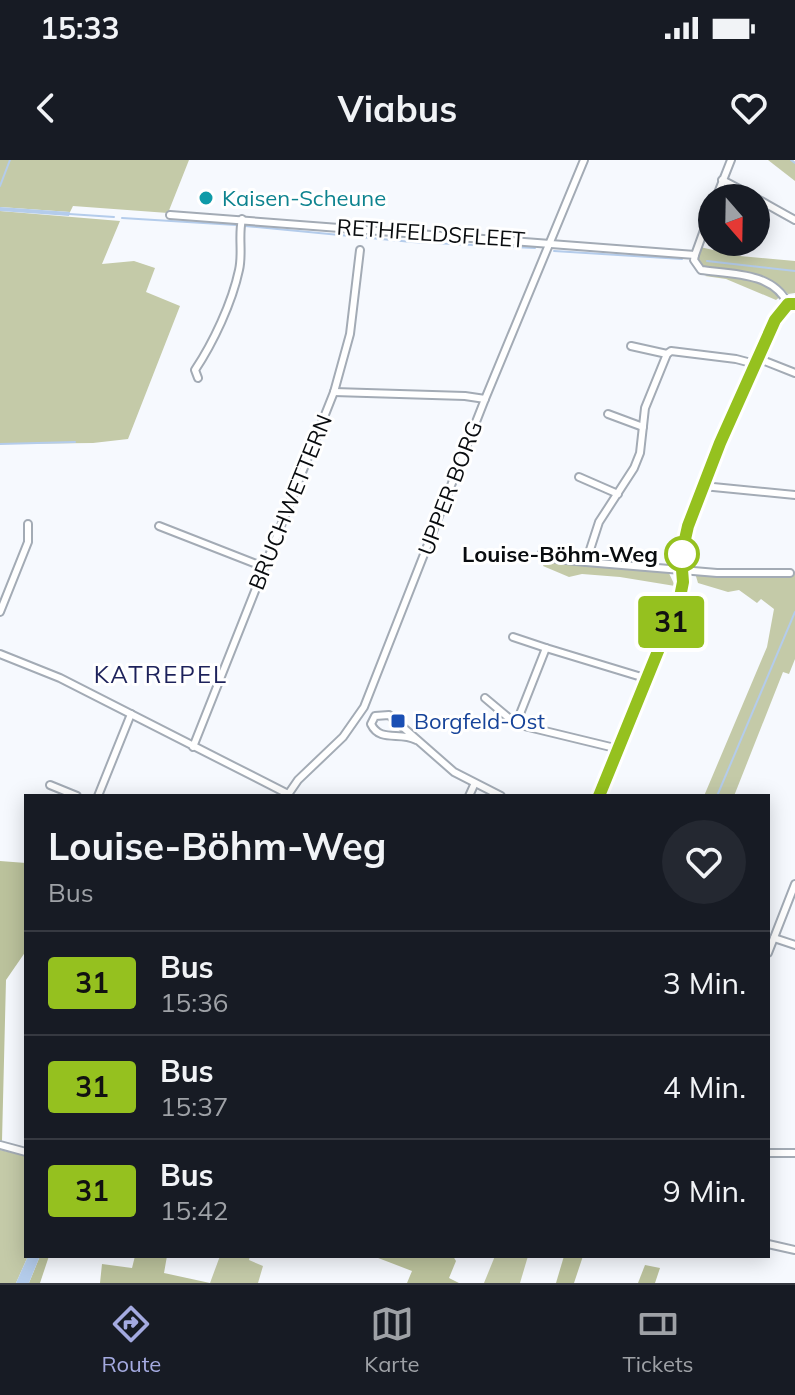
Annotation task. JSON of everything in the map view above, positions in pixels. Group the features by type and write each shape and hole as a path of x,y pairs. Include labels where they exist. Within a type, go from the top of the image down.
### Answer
{"street":[{"name":"UPPER BORG","path":"289,794 298,780 343,737 364,707 485,399 584,160"},
{"path":"721,184 731,160"},
{"path":"722,180 772,206 779,214 795,220"},
{"name":"RETHFELDSFLEET","path":"170,215 695,255"},
{"path":"198,378 195,370 210,348 239,271 242,219"},
{"path":"600,794 680,597 683,545 703,486 756,361 788,305 782,292 773,284 750,277 701,270 694,260 698,247"},
{"name":"BRUCHWETTERN","path":"193,747 334,392 350,334 360,250"},
{"path":"631,346 667,354"},
{"path":"586,562 599,522 634,468 640,453 645,408 667,354 671,351 756,361 795,373"},
{"path":"334,392 485,399"},
{"path":"608,414 643,427"},
{"path":"579,477 618,494"},
{"path":"703,486 795,495"},
{"path":"0,612 28,542 28,524"},
{"path":"159,526 264,567"},
{"path":"542,553 556,559 682,570 790,573"},
{"path":"513,637 648,679"},
{"path":"516,724 546,648"},
{"path":"0,654 60,678 286,794"},
{"path":"485,698 516,724 619,749"},
{"path":"364,707 375,716 389,715 454,772 496,794"},
{"path":"99,794 131,714"},
{"path":"375,716 371,724 378,735 399,735 416,740"},
{"path":"50,785 71,794"},
{"path":"470,794 474,785"},
{"path":"770,948 795,884"},
{"path":"774,938 795,945"},
{"path":"0,1145 24,1151"},
{"path":"770,1153 795,1153"},
{"path":"770,1244 795,1250"}],"green space":[{"path":"0,160 189,160 168,213 73,206 70,212 0,207"},
{"path":"768,160 793,160 795,181"},
{"path":"0,211 120,221 102,264 134,261 155,268 146,292 180,306 128,439 93,443 0,444"},
{"path":"740,256 795,261 795,293 788,294 770,280 759,276 704,267 698,258"},
{"path":"707,275 756,282 781,296 776,300 726,279"},
{"path":"547,557 588,565 668,571 675,586 620,577 582,574 569,577 543,566"},
{"path":"795,571 795,659 789,674 783,672 735,794 705,794 767,647 774,609 761,599 757,603 739,590 728,592 698,583 695,573 792,575"},
{"path":"0,861 24,863 24,954 6,980 0,1140"},
{"path":"0,1150 24,1156 24,1258 27,1258 16,1283 0,1283"},
{"path":"39,1258 48,1258 40,1283 29,1283"},
{"path":"134,1258 167,1258 164,1273 210,1283 100,1283 102,1264 132,1268"},
{"path":"219,1258 250,1258 263,1266 258,1283 210,1283"},
{"path":"378,1258 454,1258 456,1261 449,1278 459,1283 407,1283 412,1271"},
{"path":"494,1258 527,1258 520,1283 484,1283"},
{"path":"563,1258 582,1258 574,1283 556,1283"},
{"path":"645,1265 660,1268 655,1283 638,1283"}],"water":[{"path":"0,207 70,212 69,216 0,211"},
{"path":"27,1258 39,1258 29,1283 16,1283"}],"waterway":[{"path":"0,186 10,160"},
{"path":"791,160 795,163"},
{"path":"69,214 114,217"},
{"path":"122,218 236,225"},
{"path":"245,226 412,242 535,248"},
{"path":"554,251 682,259"},
{"path":"707,261 795,271"},
{"path":"0,444 75,442"},
{"path":"718,794 795,612"}],"bus line":[{"name":"31","path":"600,794 680,597 683,545 720,443 775,320 783,308 795,304"}],"place":[{"name":"Kaisen-Scheune","path":"206,198"},
{"name":"Louise-Böhm-Weg","path":"682,554"},
{"name":"Borgfeld-Ost","path":"398,721"}],"district":[{"name":"KATREPEL","path":"161,674"}]}
